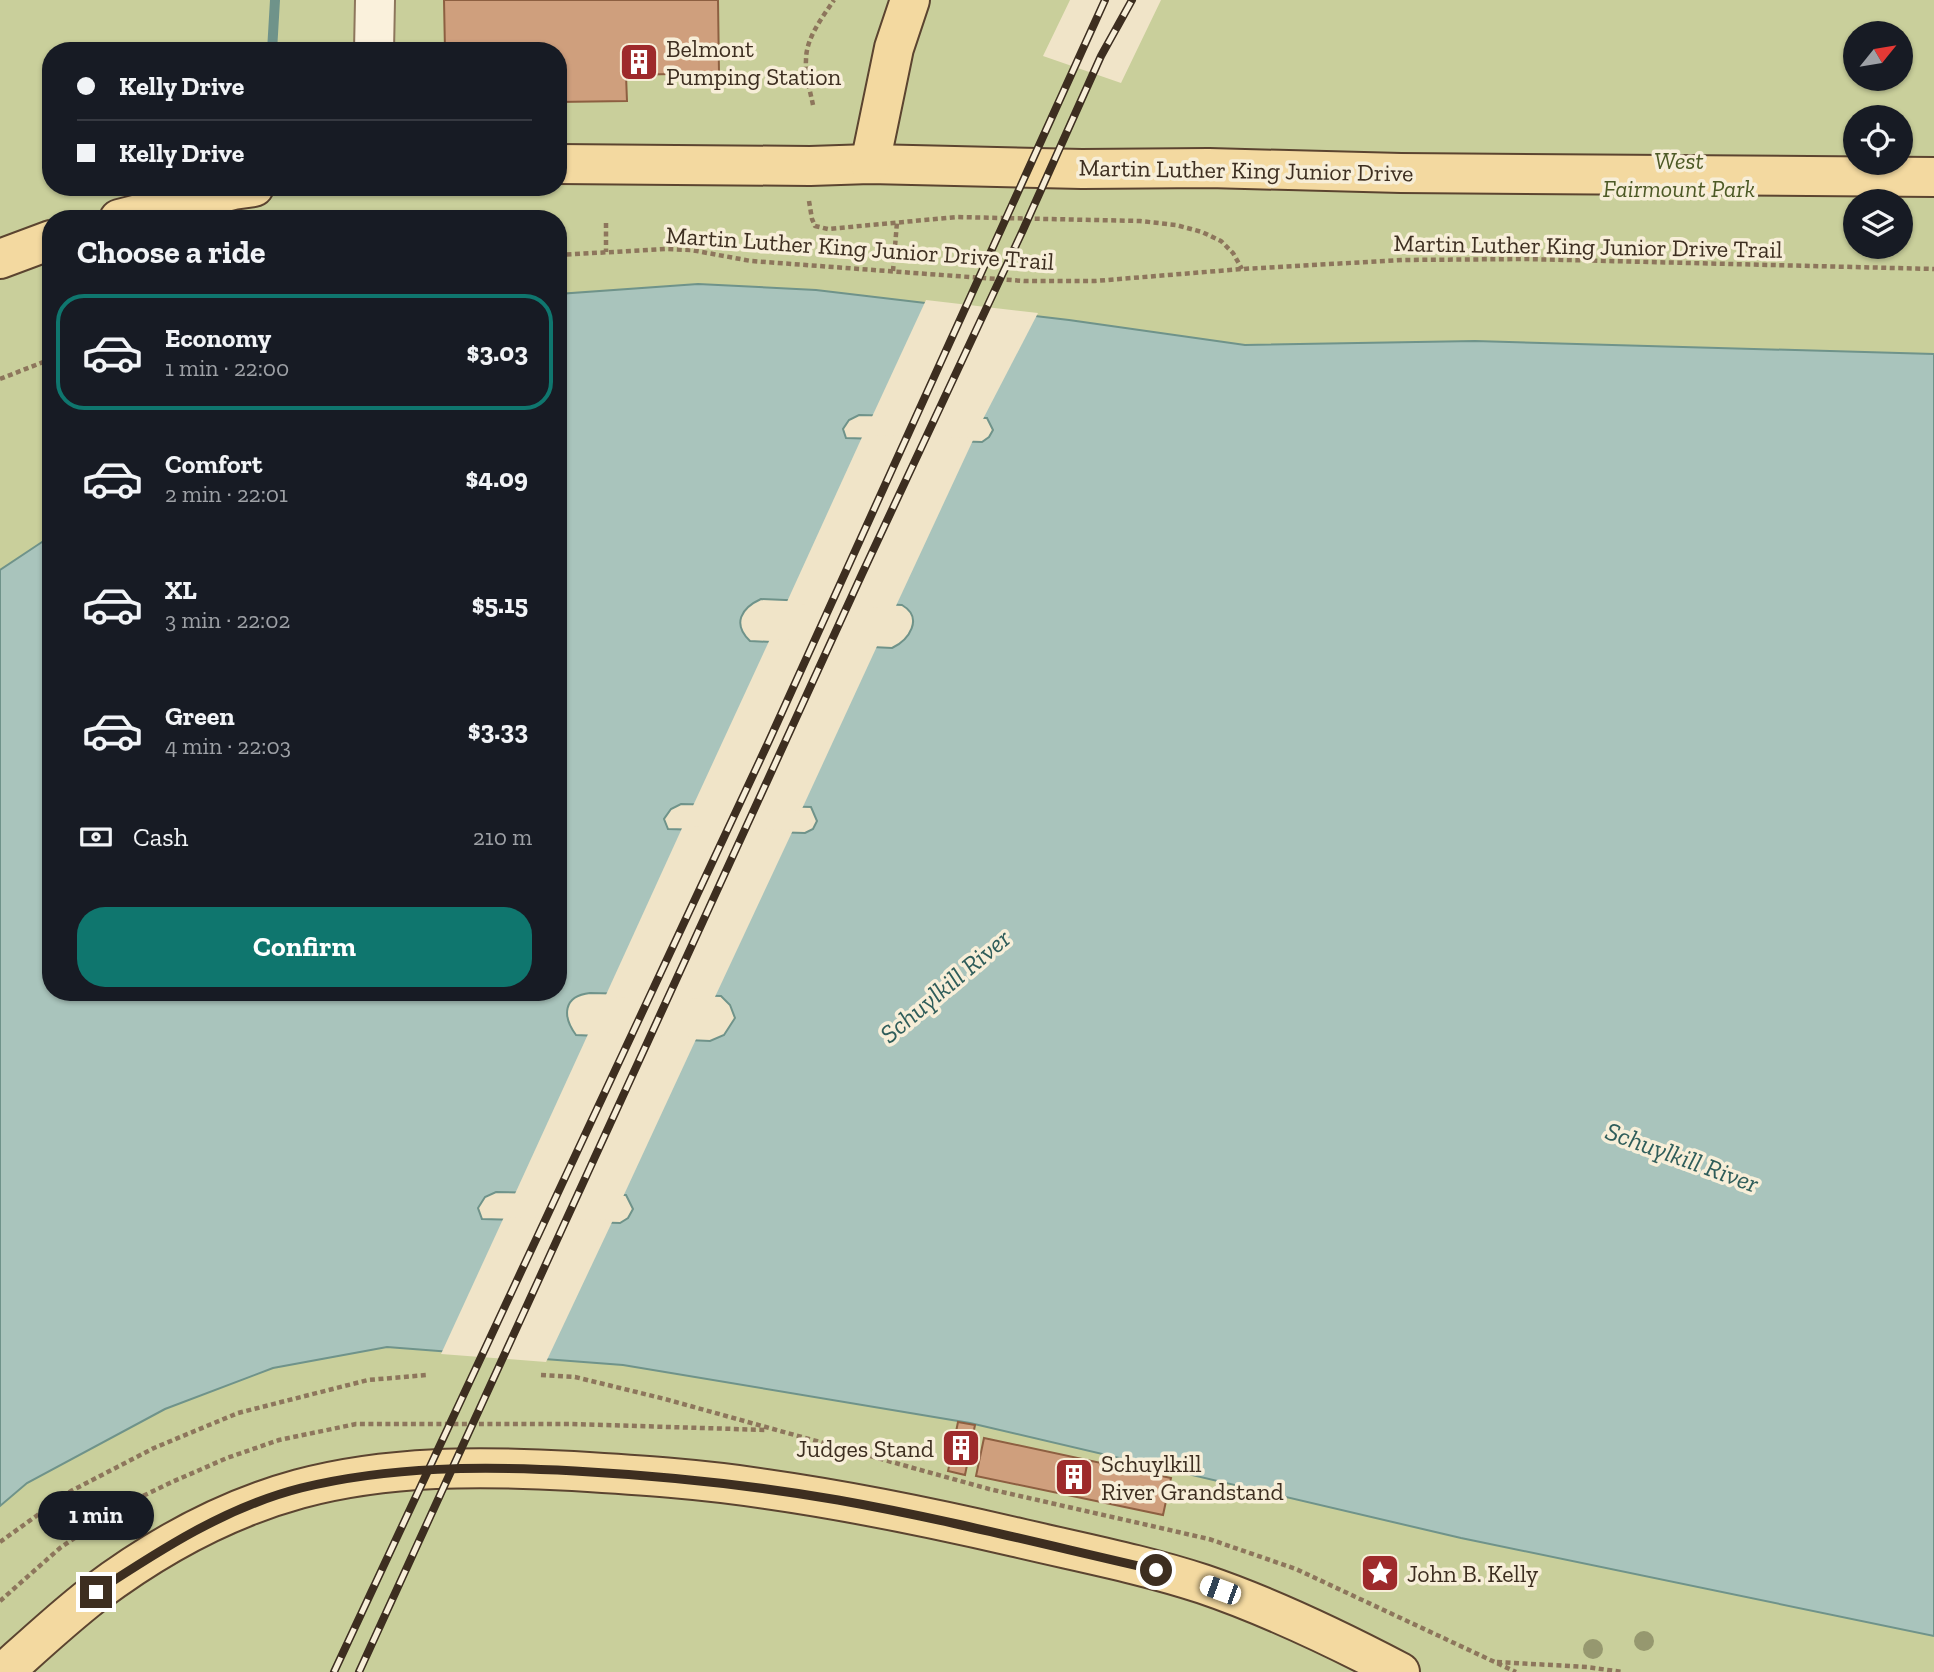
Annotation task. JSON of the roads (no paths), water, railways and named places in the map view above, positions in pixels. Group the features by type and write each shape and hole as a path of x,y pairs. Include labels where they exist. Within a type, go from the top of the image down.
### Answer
{"main road":[{"path":"870,164 894,48 910,0"},
{"name":"Martin Luther King Junior Drive","path":"567,164 870,164 1415,173 1934,177"},
{"path":"154,210 209,196"},
{"path":"0,259 42,243"},
{"path":"4,1672 96,1592 176,1541 212,1522 256,1503 349,1478 459,1468 514,1468 641,1475 763,1488 916,1515 1156,1570 1202,1584 1256,1603 1401,1672"}],"lane":[{"path":"374,42 375,0"}],"water":[{"name":"Schuylkill River","path":"698,284 816,290 1069,320 1245,345 1475,341 1934,354 1934,1636 1461,1538 970,1423 623,1365 387,1347 273,1368 165,1409 27,1483 0,1506 0,570 42,542 42,1001 567,1001 567,293","holes":["859,415 987,418 993,430 982,442 846,438 843,429 849,420","761,599 902,605 912,616 912,628 904,640 892,648 750,641 741,629 741,617 748,607","681,804 811,807 817,821 813,829 805,833 668,829 664,819 671,809","581,995 721,996 730,1005 735,1018 724,1035 710,1041 576,1035 567,1014 570,1003","496,1192 626,1195 633,1209 628,1218 620,1223 482,1219 478,1208 485,1197"]}],"waterway":[{"path":"273,42 275,0"}],"railway":[{"path":"334,1672 768,743 1105,0"},
{"path":"359,1672 1101,56 1132,0"}],"place":[{"name":"Belmont Pumping Station","path":"639,62"},
{"name":"Judges Stand","path":"961,1448"},
{"name":"Schuylkill River Grandstand","path":"1074,1477"},
{"name":"John B. Kelly","path":"1380,1573"}],"park label":[{"name":"West Fairmount Park","path":"1679,174"}]}
